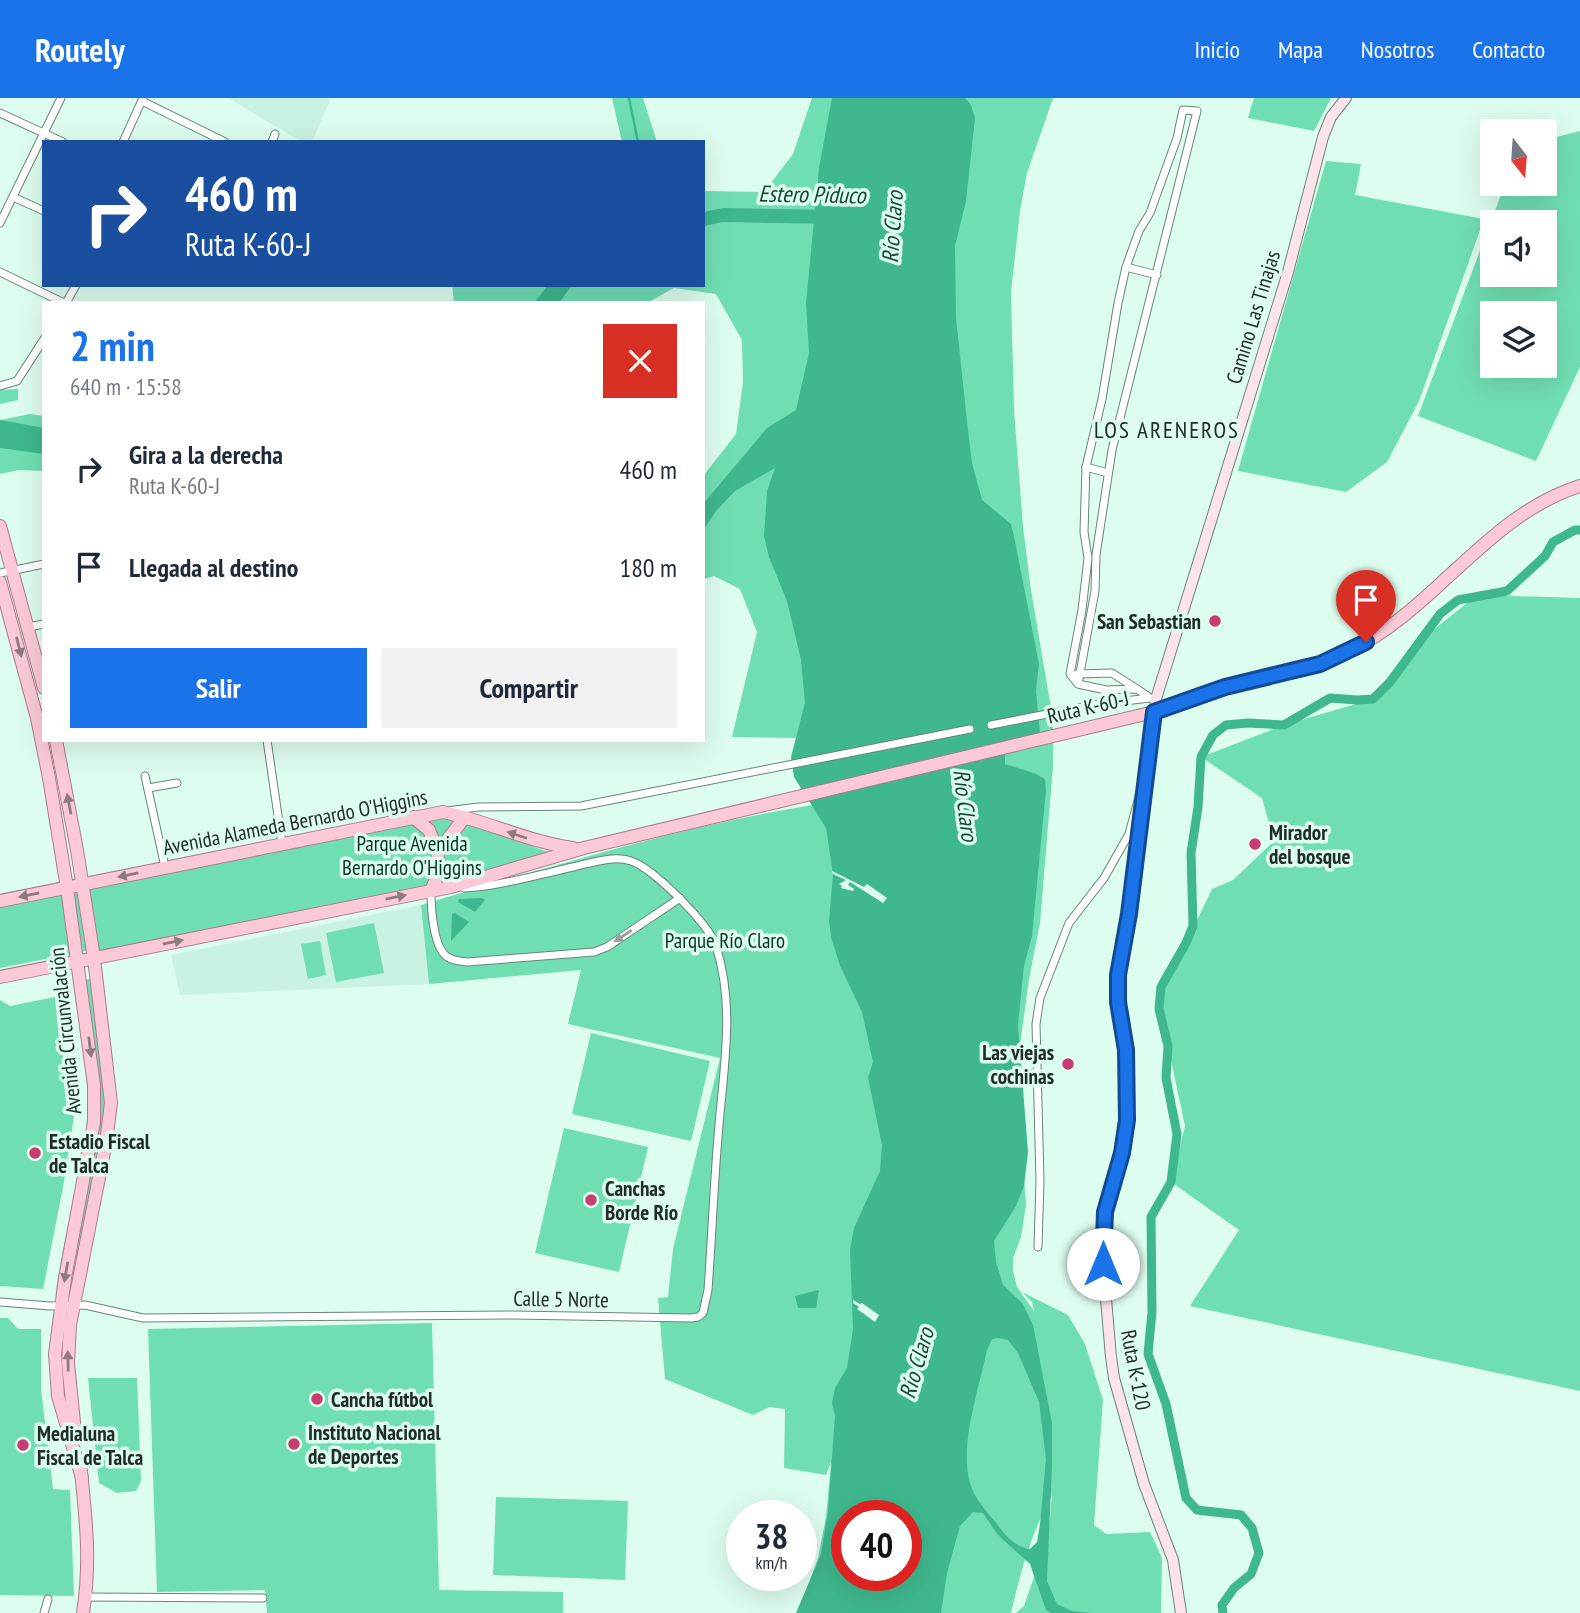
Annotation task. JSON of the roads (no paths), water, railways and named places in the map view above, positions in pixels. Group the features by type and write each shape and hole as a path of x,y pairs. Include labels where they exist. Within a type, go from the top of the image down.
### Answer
{"main road":[{"name":"Ruta K-60-J","path":"589,846 1134,716 1153,703 1320,664 1366,642 1417,604 1476,550 1527,510 1560,492 1580,486"},
{"path":"0,526 6,571 28,627 42,680"},
{"name":"Avenida Circunvalación","path":"0,582 37,719 67,888 87,1027 95,1106 67,1305 68,1363 88,1539 83,1613"},
{"name":"Avenida Circunvalación","path":"56,742 94,958 111,1103 106,1142 67,1305"},
{"name":"Avenida Alameda Bernardo O'Higgins","path":"0,901 443,812 551,845 589,846"},
{"path":"413,817 429,830 438,852 438,865 431,891"},
{"path":"438,852 465,817"},
{"path":"0,977 451,887 589,846"}],"street":[{"path":"0,223 61,98"},
{"name":"Camino Las Tinajas","path":"1153,703 1288,272 1323,137 1331,117 1346,98"},
{"path":"124,140 143,99 221,140"},
{"path":"1078,684 1095,591 1096,555 1112,450 1197,111 1183,110 1177,138 1150,213 1139,231 1126,267 1097,423 1086,467 1084,532 1088,558 1070,674 1078,684 1106,690 1138,689"},
{"path":"0,113 59,140"},
{"path":"13,197 42,210"},
{"path":"1126,267 1157,275"},
{"path":"0,272 61,301"},
{"path":"0,386 17,381 42,342"},
{"path":"1086,467 1108,474"},
{"path":"6,571 42,564"},
{"path":"28,627 42,624"},
{"path":"1070,674 1112,673 1138,689 1153,703"},
{"path":"991,725 1093,705 1134,700 1153,703"},
{"name":"Ruta K-120","path":"1153,703 1129,914 1118,975 1118,1002 1126,1050 1127,1120 1122,1153 1105,1212 1103,1264 1114,1378 1144,1483 1170,1549 1181,1613"},
{"path":"443,812 478,807 581,806 970,729"},
{"path":"267,742 282,843"},
{"path":"1038,1247 1040,1181 1036,1024 1040,998 1069,923 1104,878 1129,834 1145,772"},
{"path":"145,776 165,867"},
{"path":"148,788 177,783"},
{"path":"465,817 478,807"},
{"path":"431,891 437,941 441,949 446,957 467,961 594,952 607,947 680,898 643,867 622,859 603,860 478,887 451,887"},
{"name":"Calle 5 Norte","path":"0,1302 103,1308 143,1318 698,1317 703,1313 708,1290 728,1035 716,943 680,898"},
{"path":"86,1597 262,1598"},
{"path":"44,1613 48,1599"}],"water":[{"name":"Río Claro","path":"832,98 965,98 971,105 975,118 966,201 955,246 956,318 972,463 982,500 1011,524 1039,664 1036,691 1040,733 1005,746 1005,764 1045,779 1046,790 1032,936 1024,966 1018,1025 1028,1152 1024,1186 1016,1206 994,1241 996,1262 1003,1285 1023,1304 1033,1325 1052,1423 1047,1581 1057,1604 1072,1611 1091,1613 1051,1613 1046,1610 1030,1564 998,1535 983,1513 973,1512 960,1526 947,1573 941,1613 796,1613 805,1591 817,1591 817,1563 828,1511 835,1416 832,1403 835,1388 847,1368 853,1329 850,1250 854,1228 880,1171 882,1145 868,1078 873,1062 862,1012 840,966 831,937 829,921 833,874 826,828 794,777 791,757 805,703 801,660 787,601 769,557 764,536 767,491 775,468 735,491 705,528 705,502 767,428 796,410 809,353 806,303 819,168","holes":["998,1338 1008,1340 1018,1353 1039,1402 1046,1459 1037,1542 1030,1549 1011,1540 985,1510 972,1489 967,1468 968,1435 987,1350 992,1339"]},
{"path":"546,287 571,287 560,301 536,301"},
{"path":"0,420 42,428 42,454 0,448"},
{"path":"459,899 485,900 475,912 458,902"},
{"path":"455,913 469,922 451,941 452,914"},
{"path":"819,1290 816,1308 798,1308 795,1296"}],"waterway":[{"path":"629,98 638,140"},
{"name":"Estero Piduco","path":"705,219 723,215 831,217"},
{"path":"1223,1613 1222,1605 1234,1588 1251,1574 1259,1553 1252,1528 1241,1515 1197,1510 1186,1498 1166,1404 1148,1354 1152,1312 1151,1217 1171,1182 1177,1134 1166,1078 1168,1046 1159,1009 1161,987 1193,926 1191,853 1198,807 1201,757 1213,735 1226,725 1284,725 1330,698 1373,699 1390,682 1440,614 1458,600 1507,591 1545,556 1553,542 1580,530"}],"place":[{"name":"San Sebastian","path":"1215,621"},
{"name":"Mirador del bosque","path":"1255,844"},
{"name":"Las viejas cochinas","path":"1068,1064"},
{"name":"Estadio Fiscal de Talca","path":"35,1153"},
{"name":"Canchas Borde Río","path":"591,1200"},
{"name":"Cancha fútbol","path":"317,1399"},
{"name":"Instituto Nacional de Deportes","path":"294,1444"},
{"name":"Medialuna Fiscal de Talca","path":"23,1445"}],"district":[{"name":"LOS ARENEROS","path":"1167,429"}],"park label":[{"name":"Parque Avenida Bernardo O'Higgins","path":"412,855"},
{"name":"Parque Río Claro","path":"725,940"}]}
